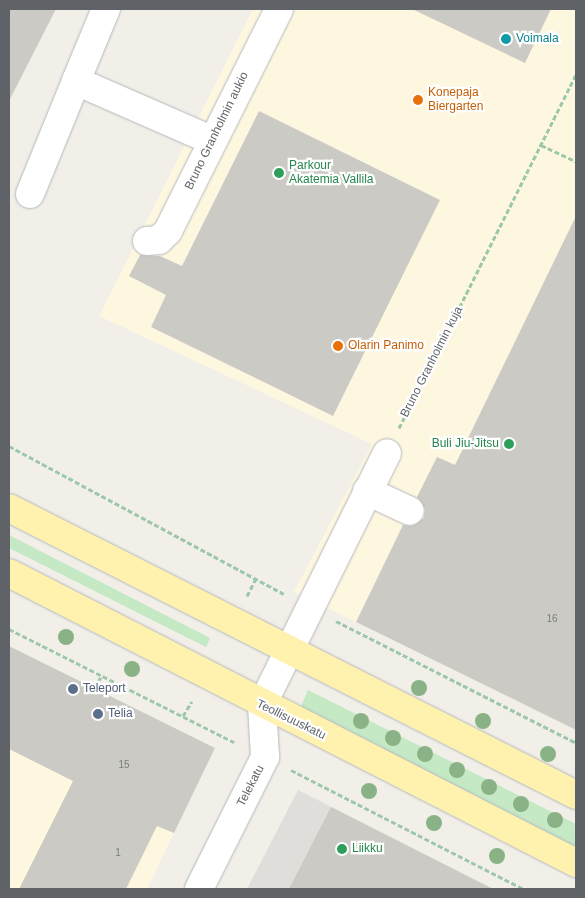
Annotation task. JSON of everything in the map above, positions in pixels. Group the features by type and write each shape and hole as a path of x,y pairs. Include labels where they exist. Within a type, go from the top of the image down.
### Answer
{"main road":[{"path":"9,508 335,675 576,795"},
{"name":"Teollisuuskatu","path":"9,573 262,705 576,863"}],"street":[{"path":"30,194 106,9"},
{"name":"Bruno Granholmin aukio","path":"147,241 159,240 168,231 211,140 278,9"},
{"path":"76,81 211,140"},
{"path":"286,650 387,453"},
{"path":"367,491 410,511"},
{"name":"Telekatu","path":"199,889 265,757 262,705 286,650"}],"path":[{"name":"Bruno Granholmin kuja","path":"387,453 576,74"},
{"path":"541,145 576,161"},
{"path":"9,446 308,607 576,743"},
{"path":"94,688 102,675"}],"shaded area":[{"path":"253,9 576,9 576,730 294,592 372,444 99,316"},
{"path":"9,646 215,748 147,889 9,889"},
{"path":"298,790 493,889 247,889"}],"green space":[{"path":"9,535 210,638 206,647 9,548"},
{"path":"308,690 576,824 576,850 300,709"}],"building":[{"path":"9,9 56,9 9,101"},
{"name":"Voimala","path":"412,9 551,9 525,63"},
{"path":"259,111 440,200 333,416 151,327 166,295 129,276 140,255 160,256 182,266"},
{"path":"576,216 576,730 356,622 403,525 412,526 424,518 425,509 417,497 437,457 455,465"},
{"path":"9,646 215,748 174,833 157,826 126,889 19,889 73,781 9,749"},
{"path":"331,807 493,889 289,889"}],"place":[{"name":"Voimala","path":"506,39"},
{"name":"Konepaja Biergarten","path":"418,100"},
{"name":"Parkour Akatemia Vallila","path":"279,173"},
{"name":"Olarin Panimo","path":"338,346"},
{"name":"Buli Jiu-Jitsu","path":"509,444"},
{"name":"Teleport","path":"73,689"},
{"name":"Telia","path":"98,714"},
{"name":"Liikku","path":"342,849"}]}
